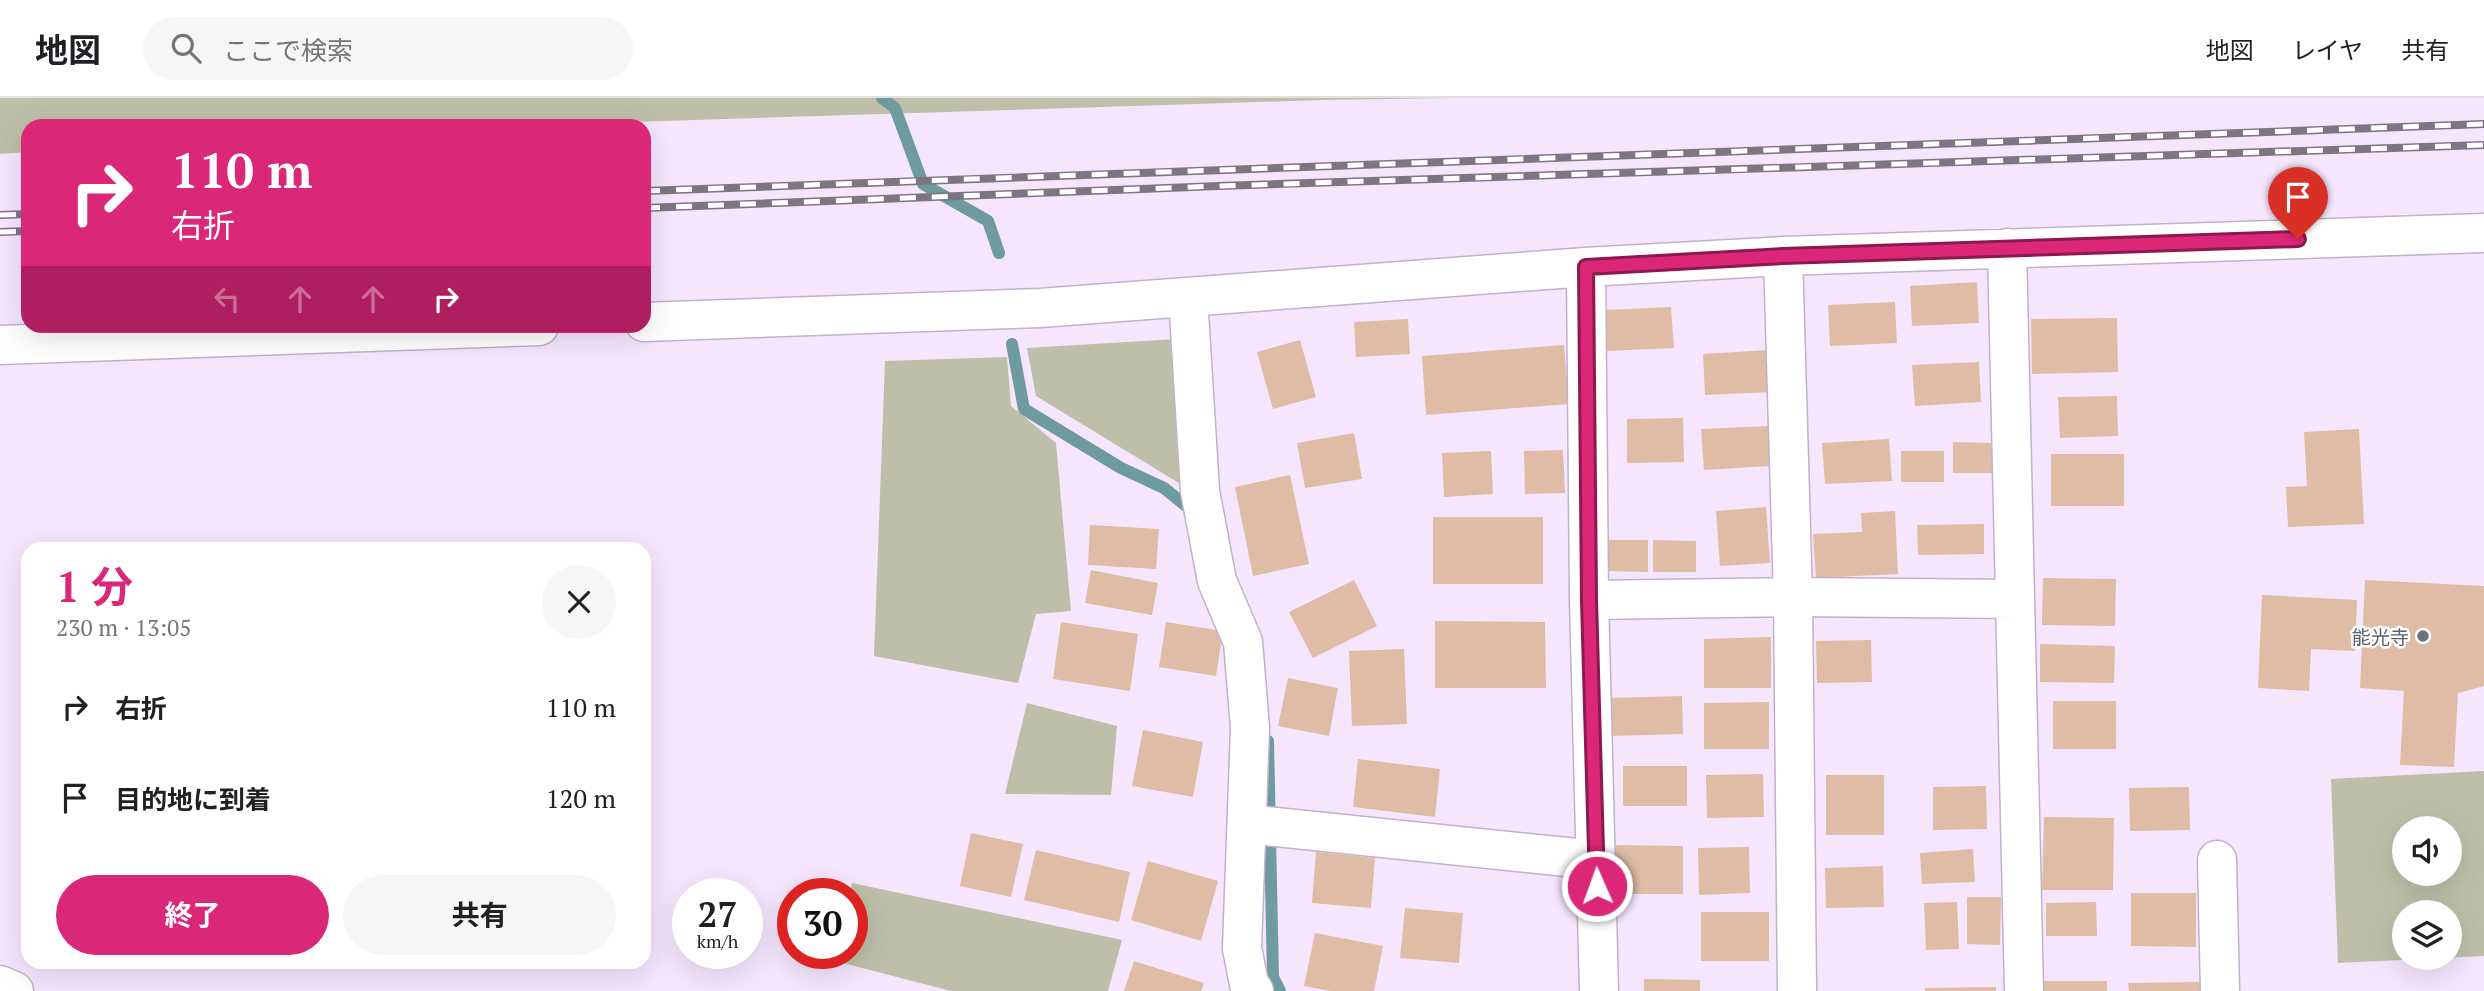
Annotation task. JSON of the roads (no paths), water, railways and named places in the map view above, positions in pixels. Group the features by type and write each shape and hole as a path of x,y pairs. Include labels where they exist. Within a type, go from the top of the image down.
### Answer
{"street":[{"path":"651,322 1040,308 1586,267 1783,256 2484,233"},
{"path":"2007,248 2024,991"},
{"path":"1783,256 1793,597 1797,991"},
{"path":"1586,267 1589,600 1599,991"},
{"path":"1188,297 1200,491 1217,581 1243,642 1250,728 1242,948 1254,991"},
{"path":"0,345 340,333"},
{"path":"1589,600 1793,597 2015,599"},
{"path":"1247,824 1596,860"},
{"path":"2217,860 2220,991"},
{"path":"0,985 14,991"}],"waterway":[{"path":"882,98 895,108 923,184 988,221 999,253"},
{"path":"1012,344 1024,409 1121,468 1164,488 1196,514"},
{"path":"1268,741 1273,977 1280,991"}],"railway":[{"path":"651,191 2484,124"},
{"path":"651,208 1219,186 2484,145"},
{"path":"0,215 21,214"},
{"path":"0,232 21,231"}],"place":[{"name":"能光寺","path":"2423,636"}]}
